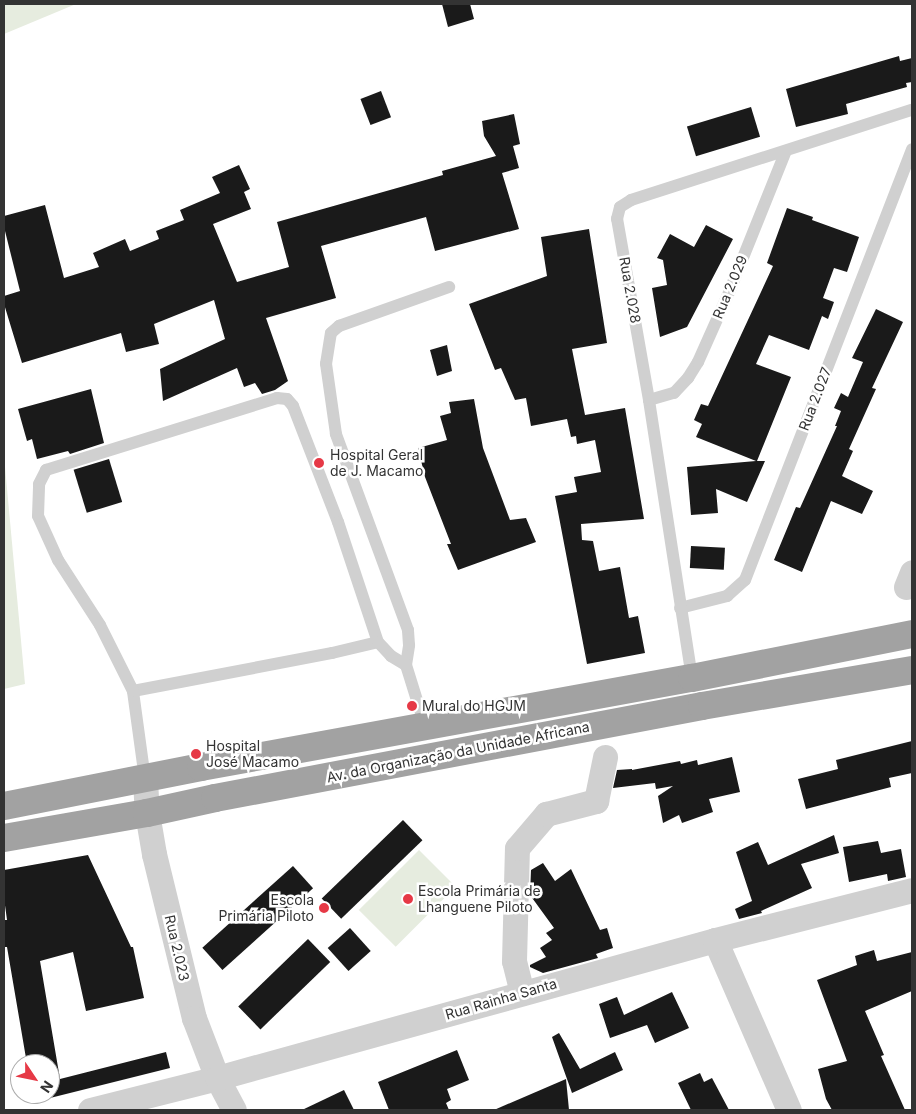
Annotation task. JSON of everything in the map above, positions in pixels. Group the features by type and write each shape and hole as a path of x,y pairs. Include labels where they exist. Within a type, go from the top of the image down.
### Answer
{"highway":[{"path":"4,806 201,767 692,678 912,634"},
{"name":"Av. da Organização da Unidade Africana","path":"4,838 147,813 215,798 692,708 912,670"}],"street":[{"path":"522,993 514,961 517,848 546,814 596,801 605,757"},
{"name":"Rua 2.023","path":"145,779 147,813 154,854 194,1018 218,1078 234,1110"},
{"name":"Rua Rainha Santa","path":"90,1110 218,1078 715,940 912,890"},
{"path":"715,940 789,1110"}],"lane":[{"name":"Rua 2.028","path":"692,678 649,400 617,219 620,207 630,200 912,110"},
{"name":"Rua 2.027","path":"680,608 727,596 745,580 912,149"},
{"name":"Rua 2.029","path":"649,400 674,393 688,378 698,362 730,290 786,151"},
{"path":"425,726 406,665 409,645 408,630 336,434 326,364 330,333 339,326 449,287"},
{"path":"145,779 133,690 100,624 58,560 38,516 39,484 46,470 277,398 287,399 293,406 338,522 378,642 391,656 406,665"},
{"path":"133,690 332,654 378,642"}],"shaded area":[{"path":"4,4 76,4 4,34"},
{"path":"4,456 25,684 4,689"},
{"name":"Escola Primária de Lhanguene Piloto","path":"419,850 456,887 396,947 359,910"}],"building":[{"path":"442,4 470,4 474,19 448,27"},
{"path":"899,56 900,61 912,58 912,82 906,83 907,87 846,104 848,114 796,127 786,89"},
{"path":"381,91 391,117 370,125 360,99"},
{"path":"751,107 760,137 696,156 687,127"},
{"path":"514,114 520,144 513,146 519,168 502,173 519,229 435,251 426,217 321,246 336,298 266,318 288,381 275,390 262,394 255,383 244,387 237,368 163,401 160,369 225,339 214,300 154,324 159,344 126,352 121,333 22,363 4,304 4,296 20,291 4,227 4,216 45,205 64,278 99,267 93,253 125,239 130,251 159,239 156,231 184,220 180,210 220,193 212,177 239,165 250,189 244,192 251,209 213,224 237,282 289,267 277,222 443,175 442,171 496,156 484,136 482,121"},
{"path":"787,208 813,217 812,220 859,237 847,272 834,268 823,298 834,302 828,319 822,316 809,350 769,335 756,364 791,377 757,461 765,461 747,502 716,489 718,513 691,515 687,467 756,461 696,437 702,424 694,420 701,404 708,406 773,266 767,263"},
{"path":"706,225 733,239 687,327 660,337 652,288 667,285 663,260 657,258 670,234 694,247"},
{"path":"589,229 607,343 572,349 585,415 625,408 644,519 581,524 582,540 593,541 599,571 620,567 629,618 638,616 645,653 587,664 555,496 577,492 574,477 601,472 595,440 577,444 576,436 571,437 567,419 531,426 526,398 515,400 501,368 495,370 469,304 547,276 541,237"},
{"path":"876,309 903,322 872,388 876,389 849,449 853,451 842,476 873,491 862,514 831,501 802,572 774,560 796,507 800,508 837,426 835,426 841,411 834,408 841,393 848,397 863,362 852,358"},
{"path":"447,345 452,371 437,376 430,350"},
{"path":"91,389 104,443 70,454 68,451 37,459 32,439 27,441 18,409"},
{"path":"474,399 483,448 510,520 526,518 536,542 458,570 447,544 451,544 425,477 418,448 447,440 440,416 451,413 449,402"},
{"path":"109,459 122,502 87,513 74,470"},
{"path":"691,546 725,548 724,570 690,568"},
{"path":"912,741 912,773 889,778 891,787 806,809 798,779 838,769 836,760"},
{"path":"732,757 740,792 709,799 713,812 682,823 679,815 663,823 658,796 673,786 656,789 655,783 613,788 617,770 632,770 680,761 681,764 697,760 698,765"},
{"path":"403,820 422,840 341,919 322,898"},
{"path":"834,835 839,853 801,864 812,888 761,911 762,913 739,919 735,909 752,901 736,852 758,842 768,865"},
{"path":"878,841 881,853 901,849 906,877 888,881 887,874 849,882 843,847"},
{"path":"88,855 131,947 133,947 144,998 86,1011 73,952 40,961 56,1054 25,1054 7,947 4,947 4,920 7,920 4,898 4,870"},
{"path":"543,863 555,881 571,869 600,930 607,928 613,948 596,954 598,958 543,973 530,967 530,965 546,957 540,948 552,940 546,933 554,928 530,895 531,870"},
{"path":"293,866 313,888 222,970 202,948"},
{"path":"350,928 371,951 348,971 328,948"},
{"path":"308,939 330,962 260,1029 238,1006"},
{"path":"874,950 877,961 912,952 912,991 865,1011 884,1055 881,1056 905,1110 832,1110 826,1099 818,1069 847,1061 817,980 857,965 855,956"},
{"path":"672,992 689,1028 655,1043 647,1025 610,1038 599,1004 617,997 624,1015"},
{"path":"559,1033 580,1069 615,1052 623,1070 572,1093 552,1037"},
{"path":"457,1050 469,1080 447,1089 451,1100 446,1103 449,1110 389,1110 378,1082"},
{"path":"166,1052 170,1068 60,1096 60,1079"},
{"path":"700,1073 704,1082 712,1078 729,1110 691,1110 678,1083"},
{"path":"566,1079 569,1110 494,1110"},
{"path":"344,1090 354,1110 302,1110"}],"place":[{"name":"Hospital Geral de J. Macamo","path":"319,463"},
{"name":"Mural do HGJM","path":"412,706"},
{"name":"Hospital José Macamo","path":"196,754"},
{"name":"Escola Primária de Lhanguene Piloto","path":"408,899"},
{"name":"Escola Primária Piloto","path":"324,908"}]}
